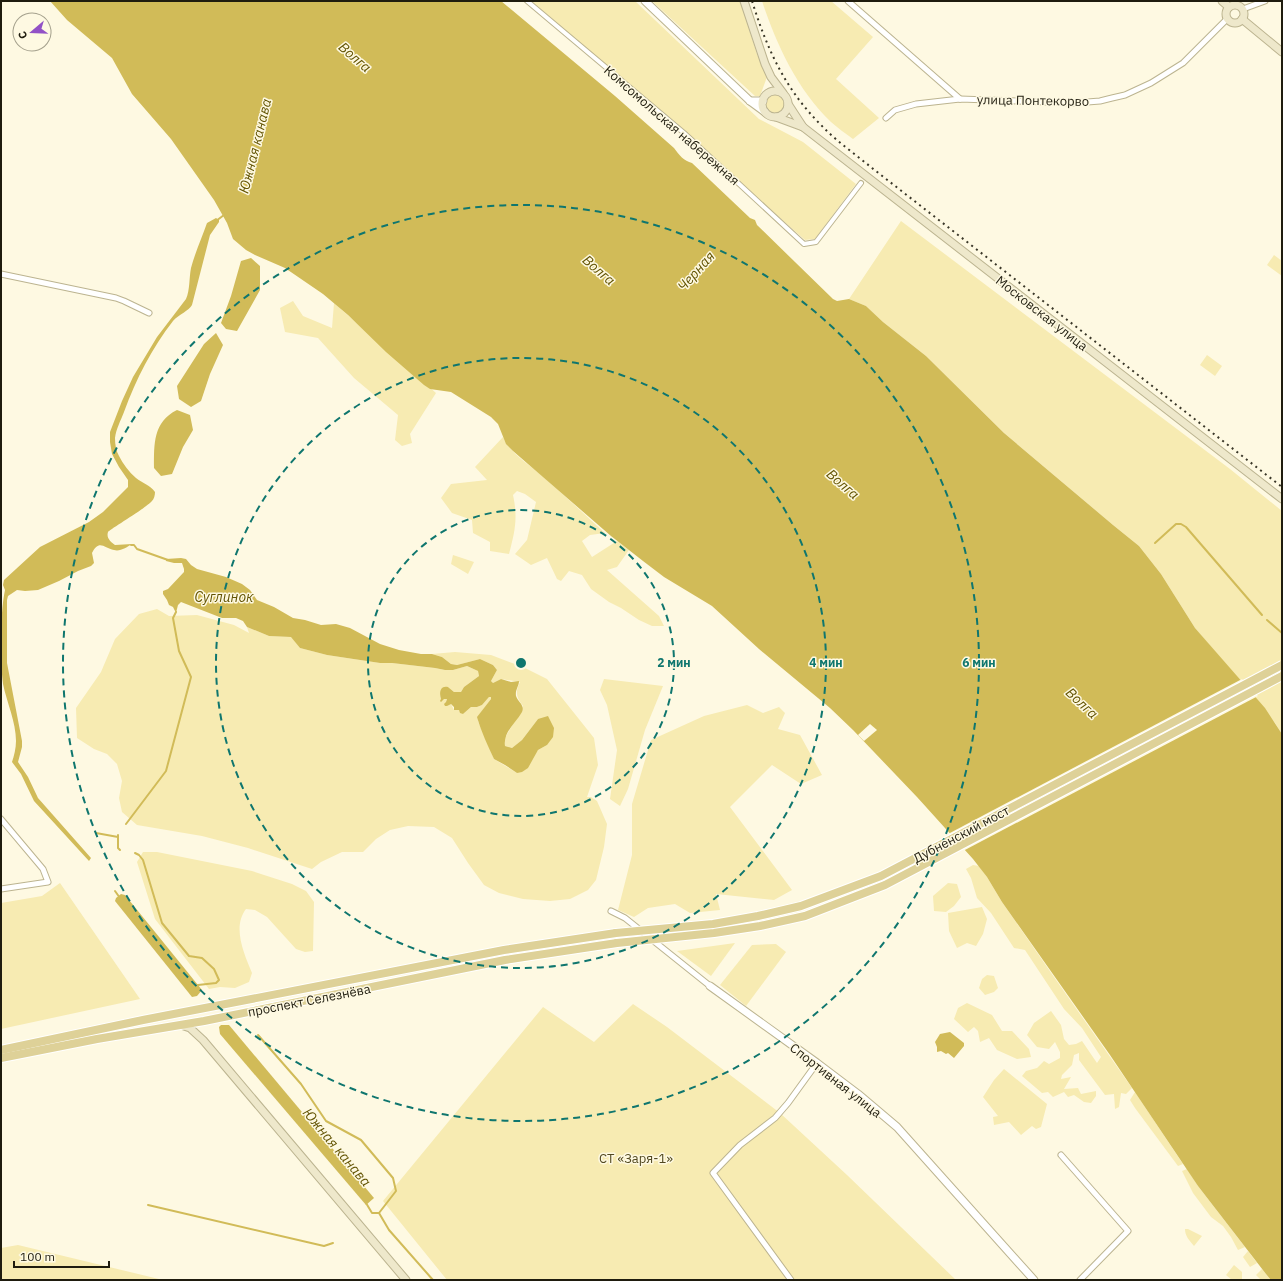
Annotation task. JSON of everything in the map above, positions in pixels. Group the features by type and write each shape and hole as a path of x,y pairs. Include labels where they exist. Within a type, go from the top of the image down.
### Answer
{"main road":[{"path":"744,1 771,77 788,100 788,104 803,127"},
{"path":"1222,1 1229,8"},
{"path":"1235,5 1243,9 1244,14 1242,19 1235,23 1227,19 1226,13 1229,8 1235,5"},
{"path":"1242,19 1282,52"},
{"path":"771,77 767,94 762,105 765,112 768,115 803,127"},
{"path":"767,94 775,91 783,94"},
{"path":"776,117 780,117 786,112 788,104"},
{"name":"Московская улица","path":"803,127 1282,499"},
{"name":"Дубненский мост","path":"616,933 713,924 758,916 802,906 881,876 1282,665"},
{"name":"Дубненский мост","path":"617,943 714,933 760,926 805,916 885,885 1282,676"},
{"name":"проспект Селезнёва","path":"1,1050 143,1020 504,950 616,933"},
{"name":"проспект Селезнёва","path":"1,1058 204,1021 505,960 617,943"},
{"path":"201,1037 199,1032 204,1021"},
{"path":"181,1025 190,1028 201,1037 406,1280"}],"street":[{"name":"Комсомольская набережная","path":"528,1 684,133 804,244 816,242 861,183"},
{"path":"645,1 750,101 765,112"},
{"path":"848,1 960,99"},
{"path":"1243,9 1265,1"},
{"name":"улица Понтекорво","path":"886,118 895,110 916,104 960,99 1075,104 1100,101 1125,94 1150,83 1183,63 1227,19"},
{"path":"750,101 763,101"},
{"path":"1,274 124,300 149,313"},
{"path":"1,819 43,869 48,882 1,888"},
{"name":"Спортивная улица","path":"611,911 625,918 710,986 858,1094 897,1128 1034,1280"},
{"path":"791,1280 713,1173 740,1145 775,1118 788,1103 816,1063"},
{"path":"1061,1155 1128,1231 1080,1280"}],"green space":[{"path":"531,1 635,1 759,119 803,142 856,184 815,239 805,240 675,122"},
{"path":"652,1 740,1 757,54 767,77 760,96 755,96"},
{"path":"762,1 831,1 873,37 836,79 879,118 853,139 831,122 808,96 789,66 774,34"},
{"path":"771,95 779,95 784,100 782,111 779,113 771,113 766,108 766,100"},
{"path":"901,221 1230,469 1282,511 1282,734 1275,723 1195,628 1161,574 1139,546 1004,433 926,356 883,322 866,306 849,299"},
{"path":"1274,255 1282,261 1282,276 1267,265"},
{"path":"293,301 303,316 332,328 334,303 436,393 410,434 412,443 402,446 395,440 398,415 354,378 318,338 285,332 280,308"},
{"path":"1207,355 1222,366 1215,376 1200,365"},
{"path":"503,437 514,453 548,481 605,533 590,535 582,541 592,557 617,541 629,550 617,567 607,570 659,616 664,626 652,626 609,602 591,589 582,575 569,571 561,581 557,579 547,558 531,565 515,554 527,540 536,502 525,494 517,491 513,495 515,524 509,554 490,551 490,542 473,533 472,520 452,513 441,498 451,484 487,480 475,467"},
{"path":"453,555 474,562 468,574 451,564"},
{"path":"157,609 169,616 197,615 234,625 249,633 247,627 269,636 292,637 300,648 327,655 380,663 392,663 445,670 453,670 467,666 478,671 479,676 464,687 461,692 454,692 448,687 440,696 441,699 447,699 446,702 451,704 454,710 459,710 463,714 471,707 482,705 489,697 491,697 479,715 478,721 494,759 517,773 538,750 547,745 538,719 522,740 512,748 505,746 505,738 523,706 517,694 517,689 520,682 501,679 493,683 491,681 497,670 493,665 480,659 457,665 451,664 442,657 432,654 455,652 491,655 523,667 547,679 594,738 598,765 587,797 591,797 597,801 607,824 604,847 596,880 588,890 570,899 550,901 523,899 499,893 484,885 452,838 434,827 408,826 390,830 376,839 363,852 342,852 321,862 312,869 248,848 202,836 137,825 122,812 119,798 122,781 117,764 107,754 94,749 77,738 76,708 101,672 115,639 139,614"},
{"path":"604,679 663,686 645,730 628,789 620,806 610,799 617,750 607,705 600,690"},
{"path":"747,705 763,713 779,707 785,713 778,729 800,735 822,775 801,784 772,765 730,807 792,890 774,900 716,894 720,910 690,913 675,904 648,908 634,917 618,910 632,855 632,804 651,740 704,716"},
{"path":"143,852 157,852 252,871 292,884 306,891 314,902 313,951 305,952 296,949 267,917 255,910 246,909 242,916 240,932 243,949 252,973 249,982 235,988 220,987 209,989 155,919 137,862"},
{"path":"973,865 979,866 987,877 1002,902 1132,1088 1126,1094 1121,1093 1119,1107 1115,1109 1114,1094 1105,1095 1079,1060 1079,1053 1074,1055 1072,1065 1062,1075 1061,1079 1071,1077 1064,1089 1078,1088 1081,1094 1096,1091 1096,1096 1091,1103 1084,1102 1074,1095 1068,1097 1064,1092 1053,1097 1048,1092 1042,1093 1022,1076 1026,1071 1037,1068 1044,1061 1049,1064 1060,1058 1060,1052 1055,1042 1049,1049 1037,1047 1027,1035 1034,1023 1051,1011 1061,1025 1064,1039 1069,1045 1082,1041 1097,1063 1101,1057 1082,1028 1064,1009 1025,950 1014,948 991,913 977,898 971,878 966,869"},
{"path":"60,883 140,999 1,1029 1,903 42,896"},
{"path":"948,883 957,884 961,897 954,906 946,912 934,911 933,896"},
{"path":"982,907 987,919 983,934 976,946 967,943 957,948 949,931 948,913"},
{"path":"735,943 711,976 677,951"},
{"path":"776,944 786,952 746,1006 720,985 752,945"},
{"path":"987,975 994,976 998,988 994,992 985,995 979,988 982,979"},
{"path":"967,1003 992,1015 1002,1031 1012,1031 1029,1049 1031,1057 1017,1059 997,1050 989,1038 980,1042 978,1031 974,1027 968,1032 954,1019 958,1008"},
{"name":"СТ «Заря-1»","path":"633,1004 667,1027 780,1113 956,1280 447,1280 383,1201 543,1007 594,1042"},
{"path":"1004,1069 1047,1104 1041,1127 1036,1129 1032,1126 1021,1135 1009,1122 994,1125 993,1117 998,1116 983,1097 994,1080"},
{"path":"1135,1092 1183,1164 1178,1166 1135,1108 1130,1100"},
{"path":"1187,1169 1198,1186 1245,1247 1238,1250 1223,1226 1211,1217 1193,1193 1182,1171"},
{"path":"1185,1229 1202,1236 1194,1246 1189,1240"},
{"path":"18,1245 163,1280 1,1280 1,1248"},
{"path":"1248,1251 1257,1263 1250,1267 1243,1257"},
{"path":"1234,1265 1242,1272 1242,1280 1232,1280 1226,1275"},
{"path":"1262,1269 1271,1280 1261,1280 1256,1275"}],"water":[{"path":"50,1 501,1 615,96 674,148 682,157 692,163 750,218 755,220 757,225 833,299 837,301 849,299 866,306 883,322 926,356 1004,433 1139,546 1161,574 1195,628 1265,708 1282,734 1282,1280 1271,1280 1198,1186 1110,1055 973,859 917,797 853,730 830,708 759,649 712,606 664,577 611,536 513,451 506,444 498,424 491,417 451,392 430,389 424,385 323,294 285,268 246,250 233,239 227,223 214,200 171,139 132,94 112,58 67,20"},
{"path":"216,218 219,222 210,235 192,305 173,321 151,353 116,431 116,447 122,462 133,476 155,492 155,496 152,501 108,532 108,538 115,545 132,544 119,550 114,550 99,545 92,553 94,563 91,566 38,590 17,590 8,596 7,600 7,663 22,741 18,762 28,777 38,798 91,858 89,861 34,801 21,774 12,762 16,746 16,734 3,684 1,662 1,624 5,590 3,585 4,580 40,547 89,522 103,512 128,487 128,480 112,454 110,432 133,377 157,337 186,299 191,268 207,223"},
{"path":"251,258 260,266 260,290 237,331 226,329 221,323 231,296 241,261"},
{"path":"216,333 223,345 210,374 201,401 191,407 179,399 177,386 204,344"},
{"path":"177,410 190,415 193,430 183,447 172,474 161,476 154,468 156,434 163,421"},
{"name":"Суглинок","path":"166,559 186,559 197,569 226,577 242,584 250,590 257,600 274,607 293,618 321,625 336,624 350,628 380,644 399,650 421,654 432,654 442,657 451,664 457,665 480,659 493,665 497,670 491,681 493,683 501,679 511,682 519,681 516,696 523,707 522,712 506,736 505,746 512,748 522,740 538,719 548,716 554,728 553,737 547,745 538,750 528,768 517,773 494,759 477,717 491,697 489,697 482,705 471,707 463,714 460,713 459,710 454,710 454,707 451,704 445,706 444,704 447,699 444,699 441,702 440,701 440,692 443,687 448,687 454,692 461,692 464,687 479,676 478,671 467,666 453,670 445,670 392,663 380,663 327,655 300,648 291,637 269,636 247,627 243,621 236,618 222,618 181,602 178,605 176,613 173,607 169,605 163,591 168,589 184,572 182,563 166,561"},
{"path":"121,894 125,895 202,990 197,996 192,997 115,901"},
{"path":"221,1025 229,1025 374,1198 366,1205 220,1034 219,1027"},
{"path":"950,1032 964,1043 964,1046 954,1058 948,1053 946,1054 941,1051 937,1052 935,1042 940,1034"}],"pier":[{"path":"1242,679 1258,696 963,851 948,834"},
{"path":"870,724 877,730 864,741 858,735"}],"waterway":[{"name":"Южная канава","path":"216,221 224,215"},
{"path":"1155,543 1176,524 1181,524 1186,527 1262,615"},
{"path":"131,545 134,545 137,549 168,560"},
{"path":"126,824 166,771 191,677 179,651 173,618 176,612"},
{"path":"1267,620 1282,633"},
{"path":"96,833 118,837"},
{"path":"118,835 118,848 120,850"},
{"path":"135,853 143,860 162,923 189,956 202,958 214,969 219,980 216,983 196,986"},
{"name":"Южная канава","path":"115,891 120,898"},
{"path":"258,1035 301,1084 326,1121 361,1140 393,1178 396,1191 379,1213"},
{"name":"Южная канава","path":"366,1203 372,1213 379,1213 389,1230 433,1280"},
{"path":"148,1205 324,1246 333,1243"}],"railway":[{"path":"752,1 764,36 787,83 808,111 821,125 872,168 1282,487"}],"water label":[{"name":"Волга","path":"355,57"},
{"name":"Волга","path":"599,270"},
{"name":"Черная","path":"696,271"},
{"name":"Волга","path":"843,484"},
{"name":"Волга","path":"1082,703"}]}
